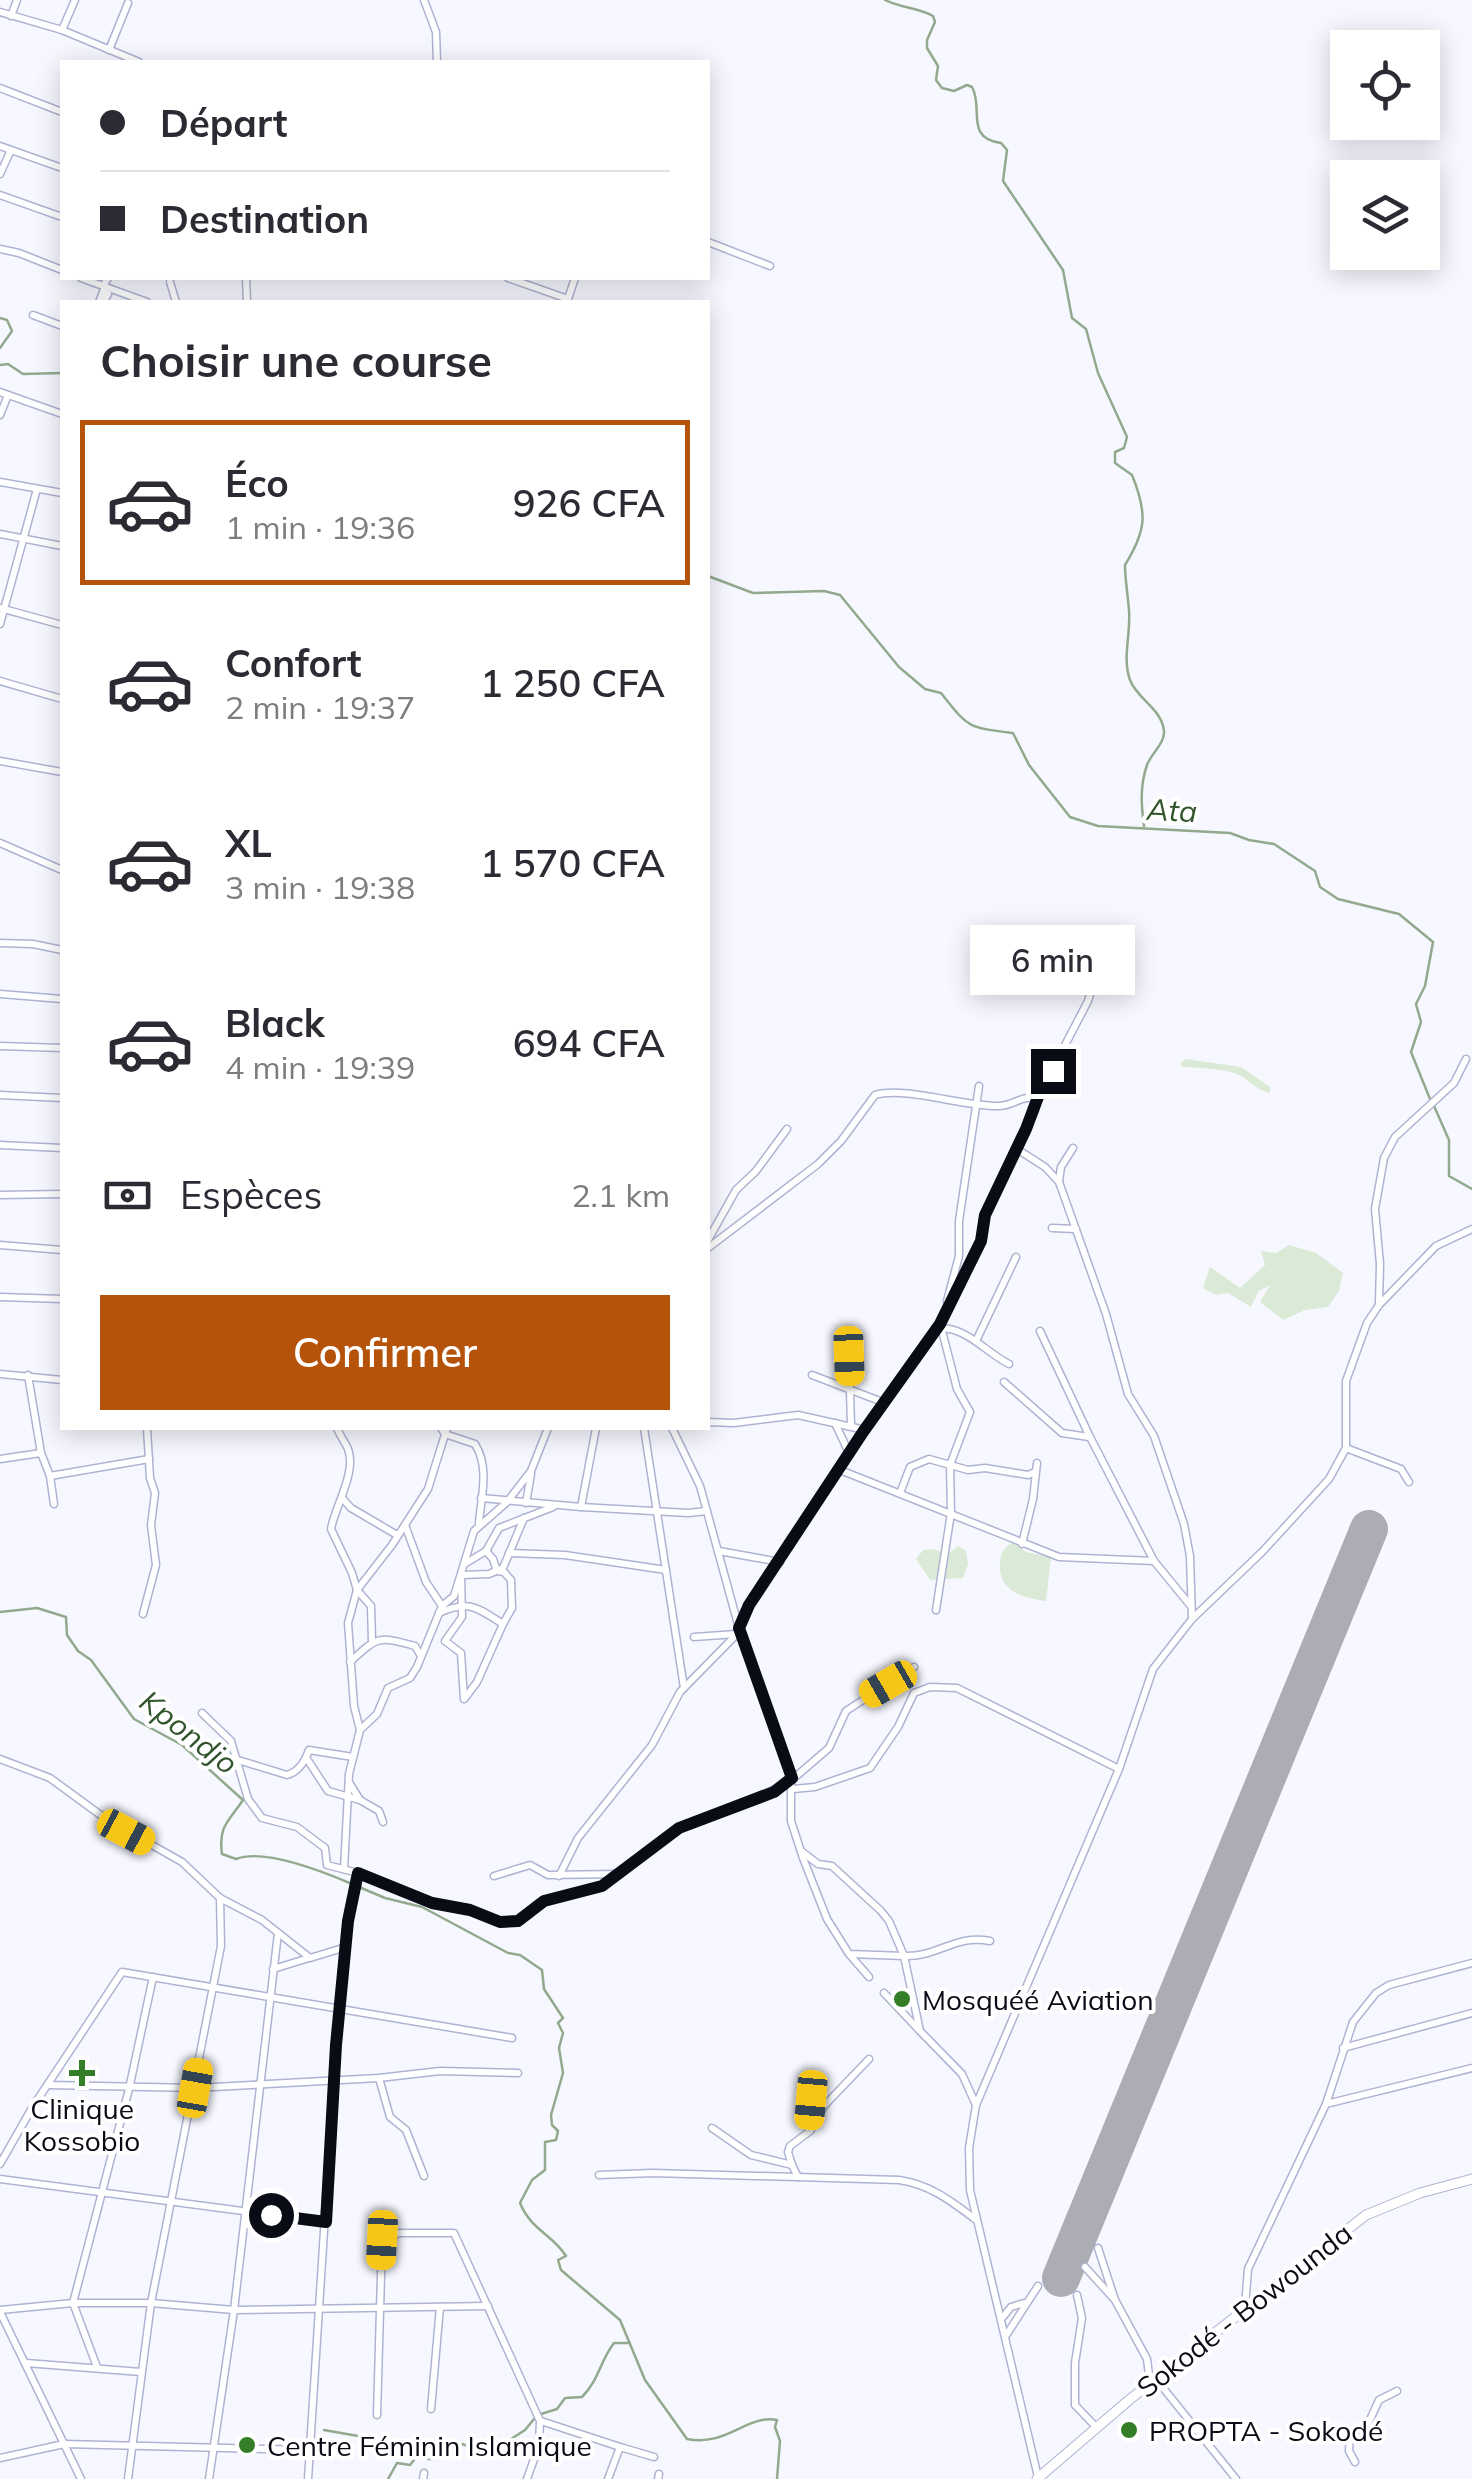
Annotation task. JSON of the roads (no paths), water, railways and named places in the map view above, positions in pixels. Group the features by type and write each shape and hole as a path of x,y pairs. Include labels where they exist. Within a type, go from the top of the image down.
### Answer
{"main road":[{"name":"Sokodé - Bowounda","path":"1038,2478 1245,2307 1366,2215 1420,2193 1472,2179"}],"street":[{"path":"10,16 17,0"},
{"path":"62,30 75,0"},
{"path":"424,0 436,32 437,60"},
{"path":"110,50 128,3"},
{"path":"0,12 62,30 134,60"},
{"path":"0,88 60,111"},
{"path":"0,146 60,167"},
{"path":"0,174 11,150"},
{"path":"0,195 60,216"},
{"path":"710,243 770,266"},
{"path":"0,250 60,269"},
{"path":"86,280 142,300"},
{"path":"102,300 107,280"},
{"path":"514,280 568,299 574,280"},
{"path":"170,282 175,300"},
{"path":"34,315 60,325"},
{"path":"0,414 4,394 60,413"},
{"path":"0,482 60,493"},
{"path":"0,624 38,490"},
{"path":"0,534 60,546"},
{"path":"2,608 60,624"},
{"path":"0,681 60,697"},
{"path":"0,761 60,772"},
{"path":"0,843 60,869"},
{"path":"559,1876 578,1838 652,1744 684,1688 738,1631 749,1605 865,1430 940,1326 981,1241 985,1215 1088,1001 1107,940"},
{"path":"0,943 60,950"},
{"path":"0,994 60,999"},
{"path":"0,1046 60,1048"},
{"path":"1379,1305 1375,1209 1384,1158 1395,1137 1454,1083 1466,1058"},
{"path":"936,1610 951,1512 950,1465 970,1412 956,1390 940,1326 955,1280 958,1221 979,1086"},
{"path":"710,1246 818,1164 841,1141 875,1095 892,1092 1005,1106 1021,1098 1038,1099"},
{"path":"0,1095 60,1098"},
{"path":"710,1236 736,1190 787,1129"},
{"path":"0,1145 60,1148"},
{"path":"1018,1148 1059,1182 1106,1314 1128,1394 1154,1436 1184,1524 1190,1556 1192,1620"},
{"path":"1059,1182 1061,1167 1073,1148"},
{"path":"0,1195 60,1194"},
{"path":"1052,1228 1076,1229"},
{"path":"1038,2478 970,2190 976,2105 1119,1768 1153,1669 1192,1620 1329,1479 1346,1448 1346,1381 1366,1323 1436,1246 1472,1229"},
{"path":"0,1245 60,1250"},
{"path":"976,1341 1016,1258"},
{"path":"0,1297 60,1299"},
{"path":"940,1326 976,1341 1009,1364"},
{"path":"1040,1331 1154,1561 1191,1605"},
{"path":"849,1356 851,1424"},
{"path":"0,1374 60,1380"},
{"path":"28,1375 54,1504"},
{"path":"812,1375 885,1404"},
{"path":"1004,1382 1062,1433 1090,1437"},
{"path":"710,1422 798,1415 865,1430"},
{"path":"835,1422 850,1456"},
{"path":"143,1614 156,1565 151,1525 155,1493 147,1430"},
{"path":"338,1430 350,1461 331,1529 357,1590 370,1606 372,1642"},
{"path":"344,1869 349,1783 360,1730 348,1624 357,1590 428,1489 444,1430 478,1447 483,1460 479,1525"},
{"path":"526,1503 531,1472 547,1430"},
{"path":"581,1507 596,1430"},
{"path":"644,1430 684,1688"},
{"path":"673,1430 696,1474 720,1551 738,1631 792,1778 792,1821 801,1852 827,1919 870,1977"},
{"path":"1346,1448 1401,1469 1409,1482"},
{"path":"0,1459 41,1452"},
{"path":"50,1476 149,1459"},
{"path":"900,1493 910,1467 929,1459 968,1470 985,1468 1028,1475 1036,1468 1034,1499 1022,1544"},
{"path":"840,1470 1059,1557 1154,1561"},
{"path":"360,1730 376,1714 388,1688 410,1678 440,1609 454,1596 474,1531 507,1502 531,1472"},
{"path":"342,1498 350,1508 397,1535"},
{"path":"481,1498 658,1512 708,1511"},
{"path":"465,1563 486,1551 499,1528 555,1506"},
{"path":"497,1571 506,1564 524,1518"},
{"path":"405,1525 440,1609"},
{"path":"486,1551 494,1559 497,1571"},
{"path":"720,1551 780,1562"},
{"path":"510,1553 565,1555 666,1570"},
{"path":"504,1572 511,1580 512,1608 477,1682 464,1699 461,1653 446,1642 462,1616 461,1575 504,1572"},
{"path":"440,1609 461,1604 481,1610 503,1624"},
{"path":"694,1638 738,1631"},
{"path":"350,1663 372,1642 383,1638 414,1646 421,1656"},
{"path":"202,1714 231,1741 248,1799 262,1818 302,1830 318,1841 325,1848 327,1864 432,1903 470,1910 500,1922 518,1921 544,1901 602,1886 679,1828 774,1792 829,1748 846,1711 914,1667"},
{"path":"793,1789 815,1787 870,1768 898,1727 914,1693 941,1686 957,1688 1119,1768"},
{"path":"237,1760 287,1776 294,1773 309,1750 353,1757"},
{"path":"306,1758 328,1791 360,1800 379,1811 383,1822"},
{"path":"0,1759 50,1778 106,1819 182,1862 220,1898 262,1920 310,1958"},
{"path":"349,1783 360,1800"},
{"path":"801,1852 818,1864 832,1866 890,1921 904,1956 920,2031"},
{"path":"494,1876 530,1865 548,1875 620,1874"},
{"path":"308,2479 334,2080 357,1875"},
{"path":"128,2479 151,2303 221,1946 220,1898"},
{"path":"209,2479 234,2310 278,1932"},
{"path":"850,1954 929,1954 952,1942 990,1941"},
{"path":"273,1968 346,1947"},
{"path":"1245,2307 1248,2269 1326,2104 1353,2022 1376,1992 1389,1984 1472,1963"},
{"path":"0,2164 122,1972 512,2038"},
{"path":"96,2367 72,2303 129,2089 153,1976"},
{"path":"884,1993 962,2074 976,2105"},
{"path":"1343,2048 1472,2013"},
{"path":"798,2177 788,2152 790,2146 810,2131 824,2106 869,2059"},
{"path":"1326,2104 1472,2068"},
{"path":"48,2085 195,2088 440,2071 518,2073"},
{"path":"379,2078 390,2117 406,2130 424,2176"},
{"path":"810,2131 812,2078"},
{"path":"712,2128 751,2155 792,2165"},
{"path":"598,2176 653,2173 917,2182 976,2218"},
{"path":"0,2179 326,2222"},
{"path":"376,2414 382,2240 400,2233 454,2233 540,2419 539,2445 527,2479"},
{"path":"1098,2248 1115,2300 1147,2359 1153,2381 1236,2479"},
{"path":"1084,2267 1115,2300"},
{"path":"1006,2335 1038,2286"},
{"path":"1078,2295 1082,2318 1075,2363 1075,2406 1097,2428"},
{"path":"1002,2318 1011,2307 1024,2302"},
{"path":"81,2479 0,2311 72,2303 151,2303 234,2310 489,2306"},
{"path":"431,2409 440,2307"},
{"path":"26,2362 140,2372"},
{"path":"1355,2462 1349,2451 1350,2435 1368,2424 1380,2400 1397,2391"},
{"path":"540,2419 654,2457"},
{"path":"0,2458 64,2444 310,2450"},
{"path":"608,2479 620,2448"}],"waterway":[{"path":"885,0 933,16 935,22 927,48 938,66 936,80 942,88 954,91 967,85 972,87 979,129 1007,150 1003,181 1063,270 1072,318 1086,329 1098,373 1127,437 1124,448 1115,452 1115,463 1132,475 1142,512 1141,532 1125,565 1128,672 1133,687 1159,716 1164,731 1143,780 1144,826"},
{"name":"Ata","path":"0,318 7,320 12,331 0,348"},
{"name":"Ata","path":"0,365 8,364 23,374 60,373"},
{"name":"Ata","path":"710,577 753,593 824,591 840,595 899,667 925,689 941,693 970,724 1013,733 1029,765 1070,817 1098,826 1230,833 1274,844 1315,871 1320,887 1338,899 1399,914 1433,942 1425,986 1416,1004 1421,1022 1411,1052 1430,1099"},
{"name":"Ata","path":"1434,1106 1449,1140 1449,1176 1472,1189"},
{"name":"Kpondjo","path":"0,1612 37,1608 66,1617 67,1635 78,1651 91,1660 134,1719 182,1745 243,1800 223,1830 222,1854 236,1859 278,1859 352,1884"},
{"name":"Kpondjo","path":"359,1887 422,1907 508,1953 520,1955 542,1970 544,1989 563,2018 558,2023 563,2033 559,2048 563,2073 551,2115 552,2125 558,2131 556,2140 545,2142 545,2170 532,2180 520,2203 530,2220 566,2256 558,2260 561,2270 620,2320 645,2380 687,2439 714,2439 756,2422 777,2420 777,2479"},
{"path":"541,2414 557,2409 565,2398 582,2397 614,2343 630,2343"},
{"path":"324,2430 358,2436 383,2448 398,2448 408,2455 429,2459 449,2455 463,2444 485,2456 525,2430 534,2419"},
{"path":"388,2479 397,2463 410,2465 414,2460"}],"place":[{"name":"Mosquéé Aviation","path":"902,1999"},
{"name":"Clinique Kossobio","path":"82,2073"},
{"name":"PROPTA - Sokodé","path":"1129,2430"},
{"name":"Centre Féminin Islamique","path":"247,2445"}]}
